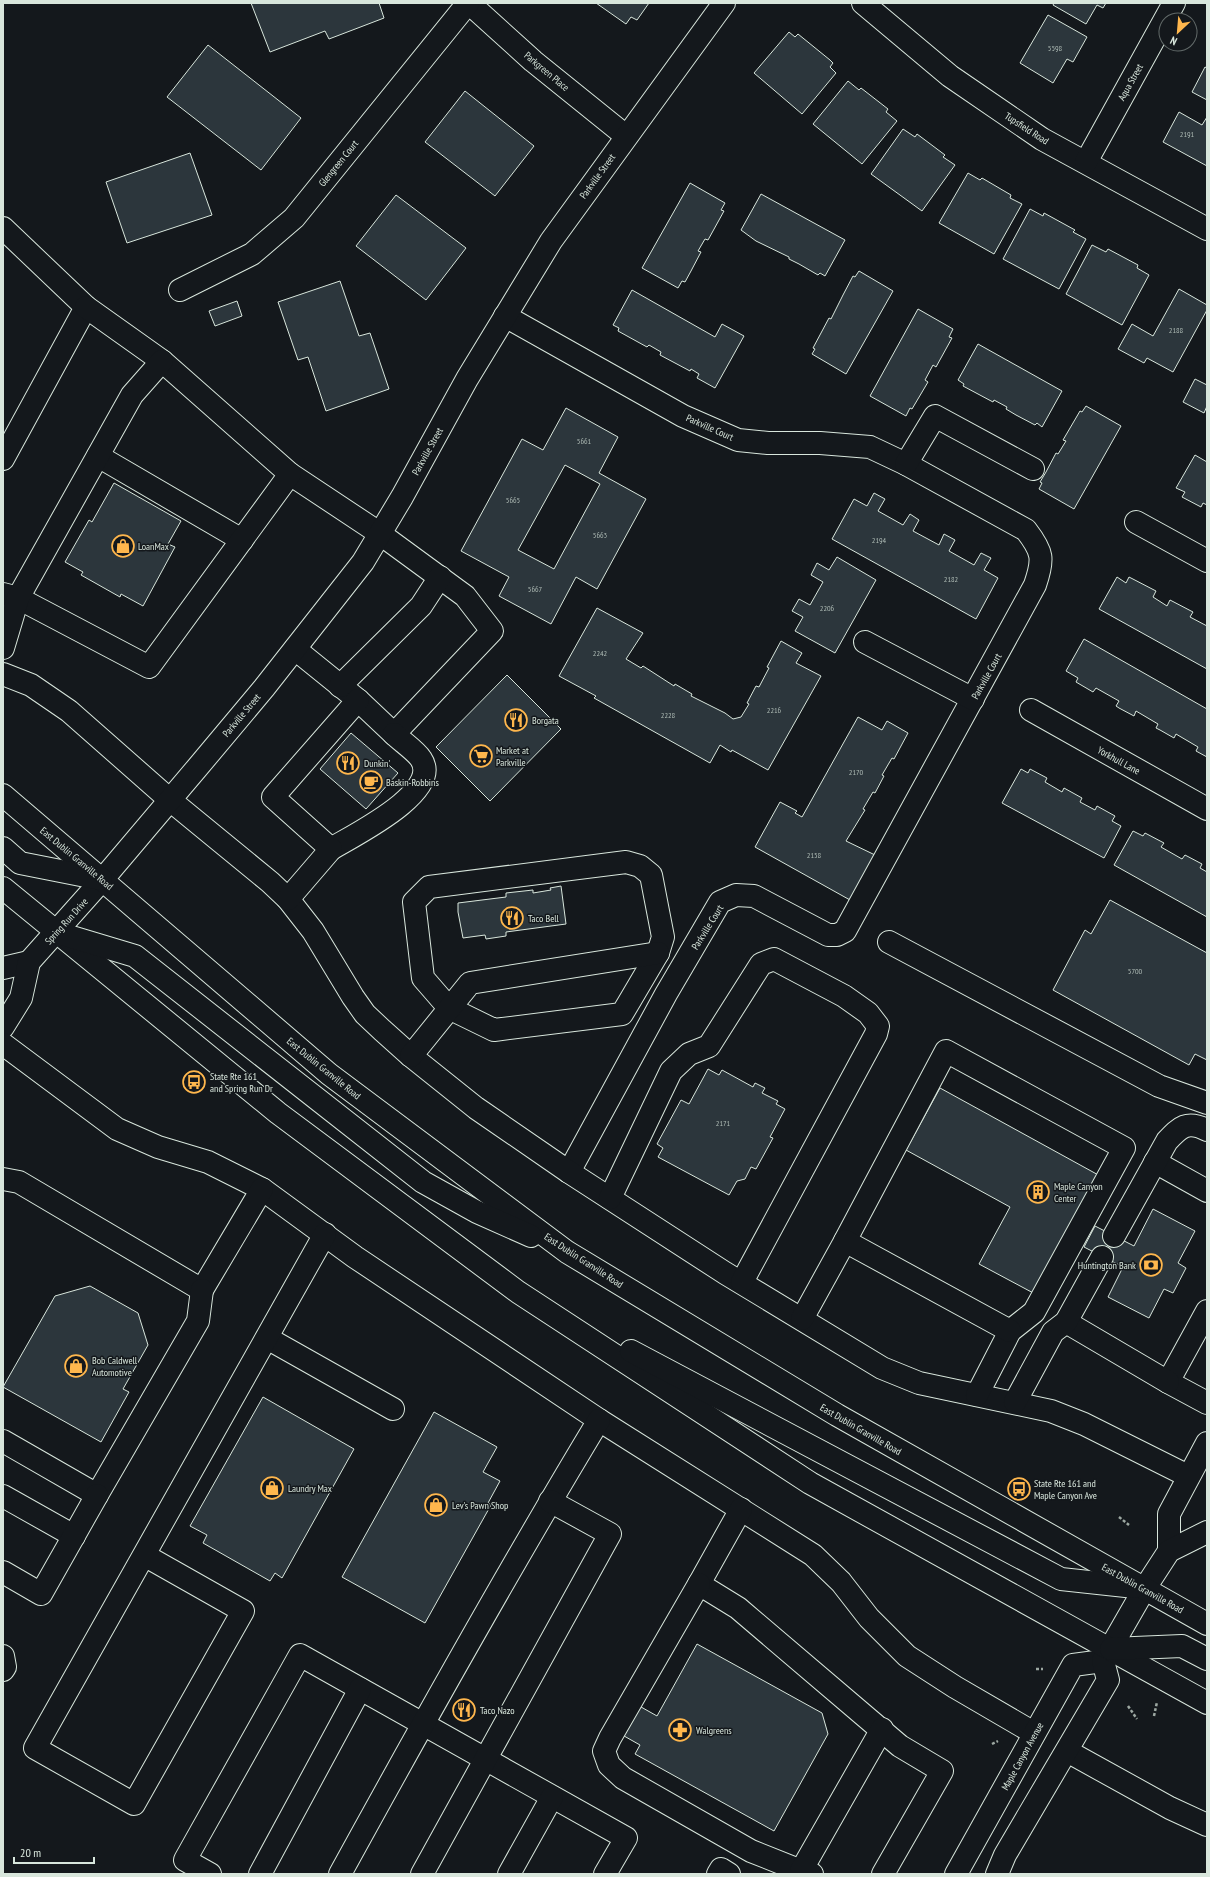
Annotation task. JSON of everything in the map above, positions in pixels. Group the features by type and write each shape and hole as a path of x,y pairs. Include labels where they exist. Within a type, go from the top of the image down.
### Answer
{"street":[{"name":"Parkgreen Place","path":"469,3 533,61 626,136"},
{"name":"Glengreen Court","path":"180,290 252,254 294,218 469,3"},
{"name":"Parkville Street","path":"103,879 295,648 363,562 402,497 467,379 551,241 724,3"},
{"name":"Tupsfield Road","path":"863,3 950,76 1042,139 1207,229"},
{"name":"Aqua Street","path":"1086,162 1174,3"},
{"path":"3,228 86,306 162,361 290,474 380,533 465,596 492,631 394,734"},
{"path":"3,458 86,306"},
{"name":"Parkville Court","path":"505,316 683,416 738,440 768,443 820,443 870,447 906,464 1026,530 1038,546 1042,566 1035,586 845,931 837,935 828,935 754,896 736,895 720,902 666,994 569,1172"},
{"path":"3,648 10,596 98,456 132,395 162,361"},
{"path":"906,464 935,416 1033,469"},
{"path":"98,456 242,540"},
{"path":"10,596 149,667 290,474"},
{"path":"1136,522 1207,561"},
{"path":"340,686 421,606 440,577"},
{"path":"865,642 973,699"},
{"path":"288,899 330,849 393,812 421,784 425,774 422,759 358,700 295,648"},
{"path":"3,674 32,685 50,696 170,800 288,899 313,931 365,1014 411,1056 476,1108 569,1172 742,1282 882,1368 919,1383 1015,1402 1051,1411 1084,1424 1188,1476"},
{"path":"330,849 273,797 358,700"},
{"name":"Yorkhull Lane","path":"1031,710 1207,810"},
{"name":"East Dublin Granville Road","path":"3,795 103,879 329,1074 567,1252 837,1415 1207,1624"},
{"path":"3,848 20,863 103,879"},
{"path":"626,862 640,866 651,875 664,937 658,953 622,1014 494,1030 448,1008 423,978 414,902 429,888 626,862"},
{"name":"Spring Run Drive","path":"29,962 103,879"},
{"path":"3,888 278,1114 518,1292 810,1483 1107,1655 1207,1703"},
{"path":"56,933 135,956 423,1182 477,1212 567,1252"},
{"path":"889,942 1159,1086 1207,1103"},
{"path":"411,1056 448,1008 470,983 658,953"},
{"path":"610,1198 671,1070 688,1054 709,1046 761,964 774,958 844,996 868,1013 878,1026 876,1034 742,1282"},
{"path":"3,968 29,962 21,998 3,1027"},
{"path":"3,1044 117,1128 158,1147 208,1162 262,1188 362,1261 599,1420 813,1555 841,1582 869,1618 907,1656 955,1687 1034,1733"},
{"path":"802,1319 946,1051 1124,1148 1034,1312 1010,1331 977,1395"},
{"path":"1114,1236 1166,1141 1178,1129 1189,1124 1200,1126 1207,1130"},
{"path":"1155,1162 1207,1190"},
{"path":"3,1179 19,1182 202,1290"},
{"path":"3,1572 42,1594 97,1495 198,1321 202,1290 262,1188"},
{"path":"144,1555 243,1611 134,1804 34,1748 325,1234"},
{"path":"845,1241 1010,1331"},
{"path":"1015,1402 1052,1332 1066,1322 1102,1257"},
{"path":"518,1292 1061,1579 1145,1588"},
{"path":"1168,1382 1207,1311"},
{"path":"1066,1322 1168,1382 1207,1403"},
{"path":"267,1338 393,1410"},
{"path":"340,1874 422,1724 550,1501 599,1420"},
{"path":"3,1440 97,1495"},
{"path":"1169,1551 1169,1514 1207,1443"},
{"path":"3,1496 74,1536"},
{"path":"422,1874 610,1534 550,1501"},
{"path":"741,1509 610,1738 604,1751 609,1765 623,1778 751,1850 806,1872 882,1728"},
{"path":"997,1874 1005,1855 1108,1680 1107,1655 1145,1588 1169,1551 1207,1532"},
{"path":"699,1584 738,1608 882,1728 900,1746 942,1771 883,1874"},
{"path":"1107,1655 1182,1646 1207,1659"},
{"path":"210,1874 185,1860 300,1655 626,1838 605,1874"},
{"name":"Maple Canyon Avenue","path":"956,1874 1073,1665 1107,1655"},
{"path":"3,1656 5,1667 3,1670"},
{"path":"260,1874 360,1689"},
{"path":"1066,1751 1170,1808 1207,1825"},
{"path":"510,1874 552,1797"},
{"path":"718,1874 721,1869 729,1874"}],"path":[{"path":"1119,1517 1129,1525"},
{"path":"1154,1716 1157,1700"},
{"path":"1128,1706 1137,1719"}],"building":[{"path":"251,3 379,3 384,18 329,39 325,31 270,52"},
{"path":"596,3 649,3 637,20 631,17 626,24"},
{"path":"1054,3 1106,3 1103,8 1097,5 1086,24 1053,5"},
{"path":"1048,15 1087,37 1073,62 1067,59 1053,83 1020,63"},
{"path":"789,32 795,37 798,34 830,60 833,63 830,67 836,73 802,114 754,73"},
{"path":"208,45 301,118 261,170 167,97"},
{"path":"1205,67 1207,68 1207,100 1192,92"},
{"path":"848,81 859,90 861,88 888,109 886,112 897,121 862,164 813,124"},
{"path":"465,91 534,146 495,196 425,142"},
{"path":"1179,112 1202,125 1207,117 1207,166 1163,142"},
{"path":"903,129 915,137 917,134 945,155 943,157 955,165 922,211 871,174"},
{"path":"190,153 212,215 127,243 106,182"},
{"path":"968,173 980,180 982,178 1011,195 1010,198 1022,204 994,254 939,223"},
{"path":"690,183 725,203 721,210 724,211 708,240 705,239 698,251 701,252 685,282 682,281 678,288 642,268"},
{"path":"761,194 845,240 825,276 820,273 818,275 789,259 789,257 756,241 741,230"},
{"path":"396,195 466,248 426,300 356,246"},
{"path":"1030,209 1043,216 1044,213 1075,230 1073,232 1086,239 1059,289 1003,259"},
{"path":"1092,245 1106,252 1108,249 1138,265 1137,268 1149,275 1122,325 1066,294"},
{"path":"859,271 893,291 846,374 812,354 815,349 813,348 829,318 831,319 853,276 855,277"},
{"path":"340,281 359,336 370,333 389,389 326,411 308,357 298,360 278,302"},
{"path":"1179,289 1207,305 1207,310 1173,372 1147,358 1144,363 1118,349 1132,324 1153,336"},
{"path":"632,290 715,337 722,324 744,336 715,388 697,378 699,374 691,369 690,371 660,355 661,352 649,345 647,347 618,331 619,328 613,325"},
{"path":"237,301 242,316 215,326 209,311"},
{"path":"918,309 953,329 949,337 952,338 936,367 933,365 925,380 928,382 912,409 910,408 906,416 870,396"},
{"path":"978,344 1062,391 1042,427 1037,423 1035,425 1016,415 1006,409 1007,407 994,400 993,402 963,386 964,384 958,380"},
{"path":"1195,379 1207,385 1207,406 1204,413 1183,402"},
{"path":"1086,406 1121,426 1074,509 1039,489 1042,483 1040,482 1056,453 1058,454 1066,441 1063,440 1080,411 1082,412"},
{"path":"566,408 618,437 599,473 646,499 597,589 576,577 551,624 499,596 509,577 461,551 522,439 543,450","holes":["565,465 600,484 554,569 518,550"]},
{"path":"1195,455 1207,462 1207,505 1203,503 1201,507 1182,497 1185,492 1176,488"},
{"name":"LoanMax","path":"114,483 181,521 168,544 175,547 143,606 121,594 120,597 81,575 83,572 65,562 89,520 92,522"},
{"path":"874,493 885,499 878,511 903,525 910,514 919,520 913,531 939,545 944,534 955,540 949,551 974,565 981,553 991,558 984,570 998,578 976,619 832,539 854,499 867,506"},
{"path":"837,557 876,580 835,653 795,631 803,617 792,611 799,599 810,605 823,582 811,575 817,563 829,570"},
{"path":"1117,577 1126,583 1129,577 1156,591 1153,597 1167,606 1170,600 1193,612 1190,617 1207,626 1207,669 1099,609"},
{"path":"597,608 643,633 626,659 641,668 643,666 674,686 675,684 692,694 691,696 725,713 733,719 741,717 749,704 747,703 756,686 759,687 769,668 767,667 781,641 802,653 796,663 821,676 768,770 720,745 710,763 594,698 596,696 559,676"},
{"path":"1084,639 1207,709 1207,757 1196,751 1198,747 1176,734 1174,738 1156,728 1158,724 1136,711 1134,716 1119,708 1116,706 1119,701 1096,688 1093,692 1076,682 1078,678 1066,671"},
{"path":"507,675 561,729 490,801 436,747"},
{"path":"858,717 882,730 887,721 908,733 894,759 892,758 882,775 884,776 875,793 873,792 863,809 865,810 846,841 875,855 850,900 755,847 780,802 797,811 795,813 802,817"},
{"path":"351,733 398,773 366,809 320,769"},
{"path":"1021,769 1028,773 1030,769 1047,778 1045,782 1062,792 1064,788 1082,798 1080,802 1095,810 1097,806 1115,816 1112,821 1121,826 1104,858 1002,803"},
{"path":"1133,831 1143,836 1145,833 1164,843 1161,847 1182,859 1185,855 1202,864 1200,868 1207,872 1207,917 1114,865"},
{"name":"Taco Bell","path":"561,886 566,924 506,932 506,936 486,939 485,935 463,938 458,912 458,903 506,897 506,893 533,890 533,893 551,890 550,888"},
{"path":"1110,900 1207,953 1207,1060 1195,1054 1189,1065 1053,990 1085,930 1091,934"},
{"path":"708,1069 719,1075 722,1070 753,1087 755,1083 765,1088 762,1093 778,1101 776,1104 785,1109 770,1137 773,1138 756,1169 751,1167 745,1179 737,1181 729,1195 658,1157 663,1148 657,1144 681,1100 689,1104"},
{"name":"Maple Canyon Center","path":"940,1088 1102,1177 1037,1295 979,1264 1010,1207 906,1150"},
{"name":"Huntington Bank","path":"1153,1209 1195,1231 1178,1263 1186,1268 1173,1293 1164,1289 1149,1318 1108,1297 1123,1267 1084,1247 1095,1226 1134,1246"},
{"name":"Bob Caldwell Automotive","path":"90,1286 138,1313 148,1345 123,1389 129,1392 101,1442 3,1387 55,1296"},
{"name":"Laundry Max","path":"263,1397 354,1449 282,1578 275,1573 270,1581 203,1543 207,1535 190,1526"},
{"path":"434,1412 497,1447 483,1472 500,1481 488,1503 491,1505 425,1623 342,1577"},
{"name":"Walgreens","path":"697,1644 822,1713 828,1734 774,1831 635,1754 640,1745 617,1732 634,1703 657,1716"}],"place":[{"name":"LoanMax","path":"123,546"},
{"name":"Borgata","path":"516,720"},
{"name":"Market at Parkville","path":"481,756"},
{"name":"Dunkin'","path":"348,763"},
{"name":"Baskin-Robbins","path":"371,782"},
{"name":"Taco Bell","path":"512,918"},
{"name":"State Rte 161 and Spring Run Dr","path":"194,1082"},
{"name":"Maple Canyon Center","path":"1038,1192"},
{"name":"Huntington Bank","path":"1151,1265"},
{"name":"Bob Caldwell Automotive","path":"76,1366"},
{"name":"Laundry Max","path":"272,1488"},
{"name":"State Rte 161 and Maple Canyon Ave","path":"1019,1489"},
{"name":"Lev's Pawn Shop","path":"436,1505"},
{"name":"Taco Nazo","path":"464,1710"},
{"name":"Walgreens","path":"680,1730"}]}
